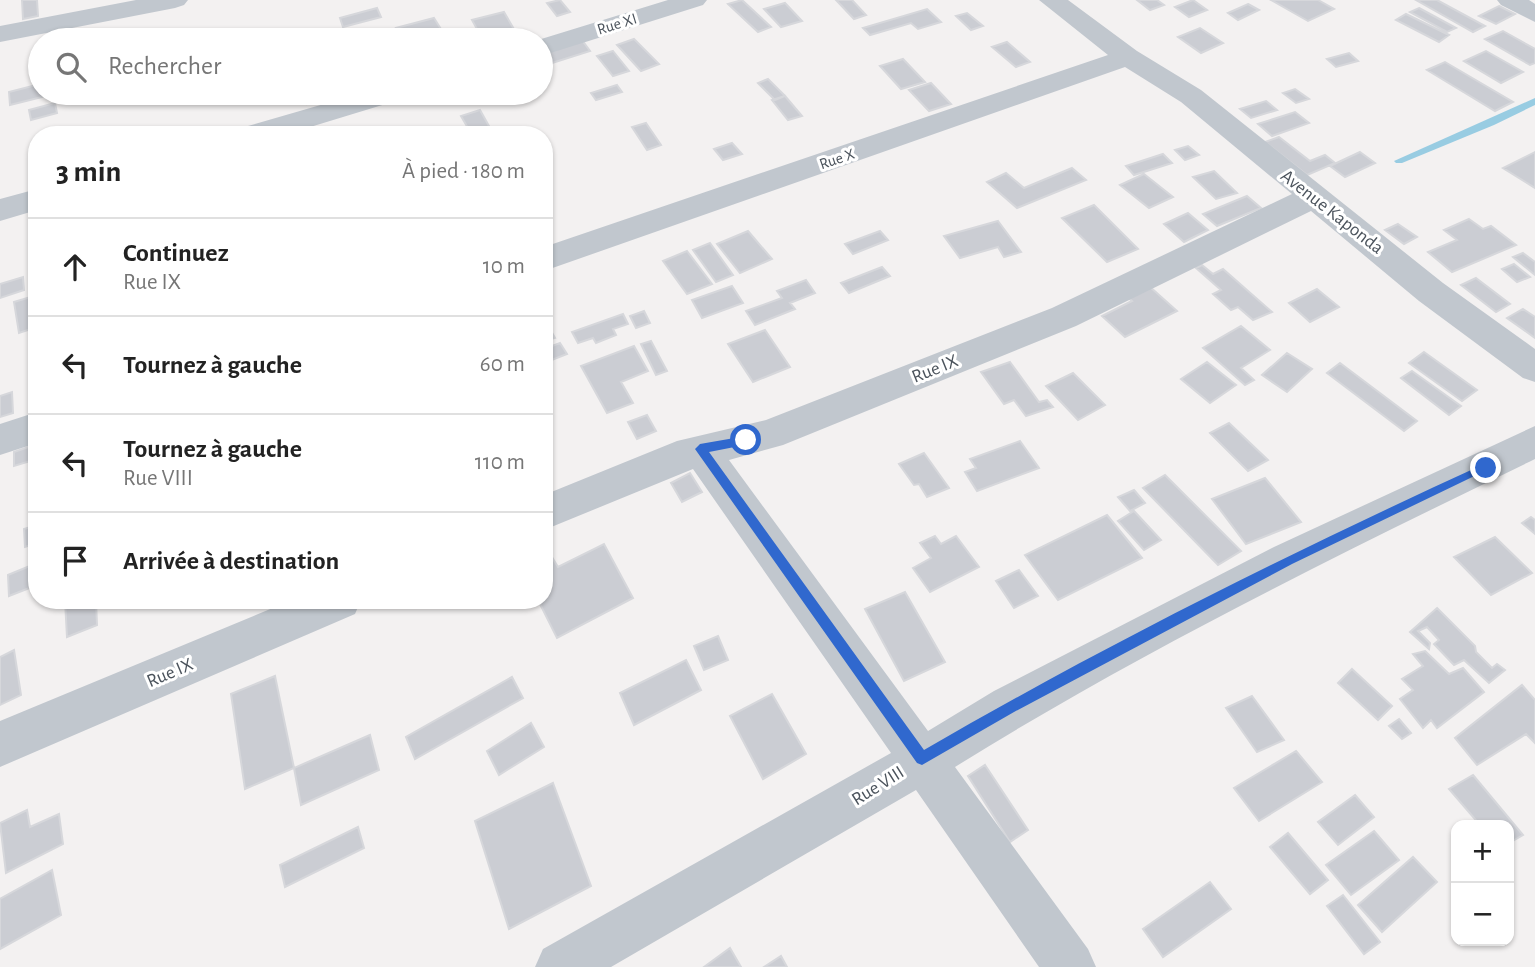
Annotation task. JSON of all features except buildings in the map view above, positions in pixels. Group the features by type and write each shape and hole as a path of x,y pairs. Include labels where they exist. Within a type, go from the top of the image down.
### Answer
{"street":[{"path":"31,28 175,0"},
{"name":"Rue XI","path":"553,44 694,0"},
{"name":"Avenue Kaponda","path":"1052,0 1128,57 1191,96 1431,292 1535,368"},
{"path":"1510,0 1535,13"},
{"path":"0,34 28,29"},
{"name":"Rue X","path":"553,256 1128,57"},
{"path":"281,126 352,105"},
{"name":"Rue IX","path":"553,509 700,449 770,434 1052,322 1315,196"},
{"path":"0,211 28,202"},
{"path":"0,440 28,429"},
{"name":"Rue VIII","path":"561,967 841,810 922,758 1010,707 1288,560 1535,442"},
{"path":"700,449 1070,967"},
{"name":"Rue IX","path":"0,744 319,609"}],"waterway":[{"path":"1399,161 1491,123 1535,101"}],"route":[{"path":"746,440 700,449 922,758 1010,707 1288,560 1486,468"}]}
